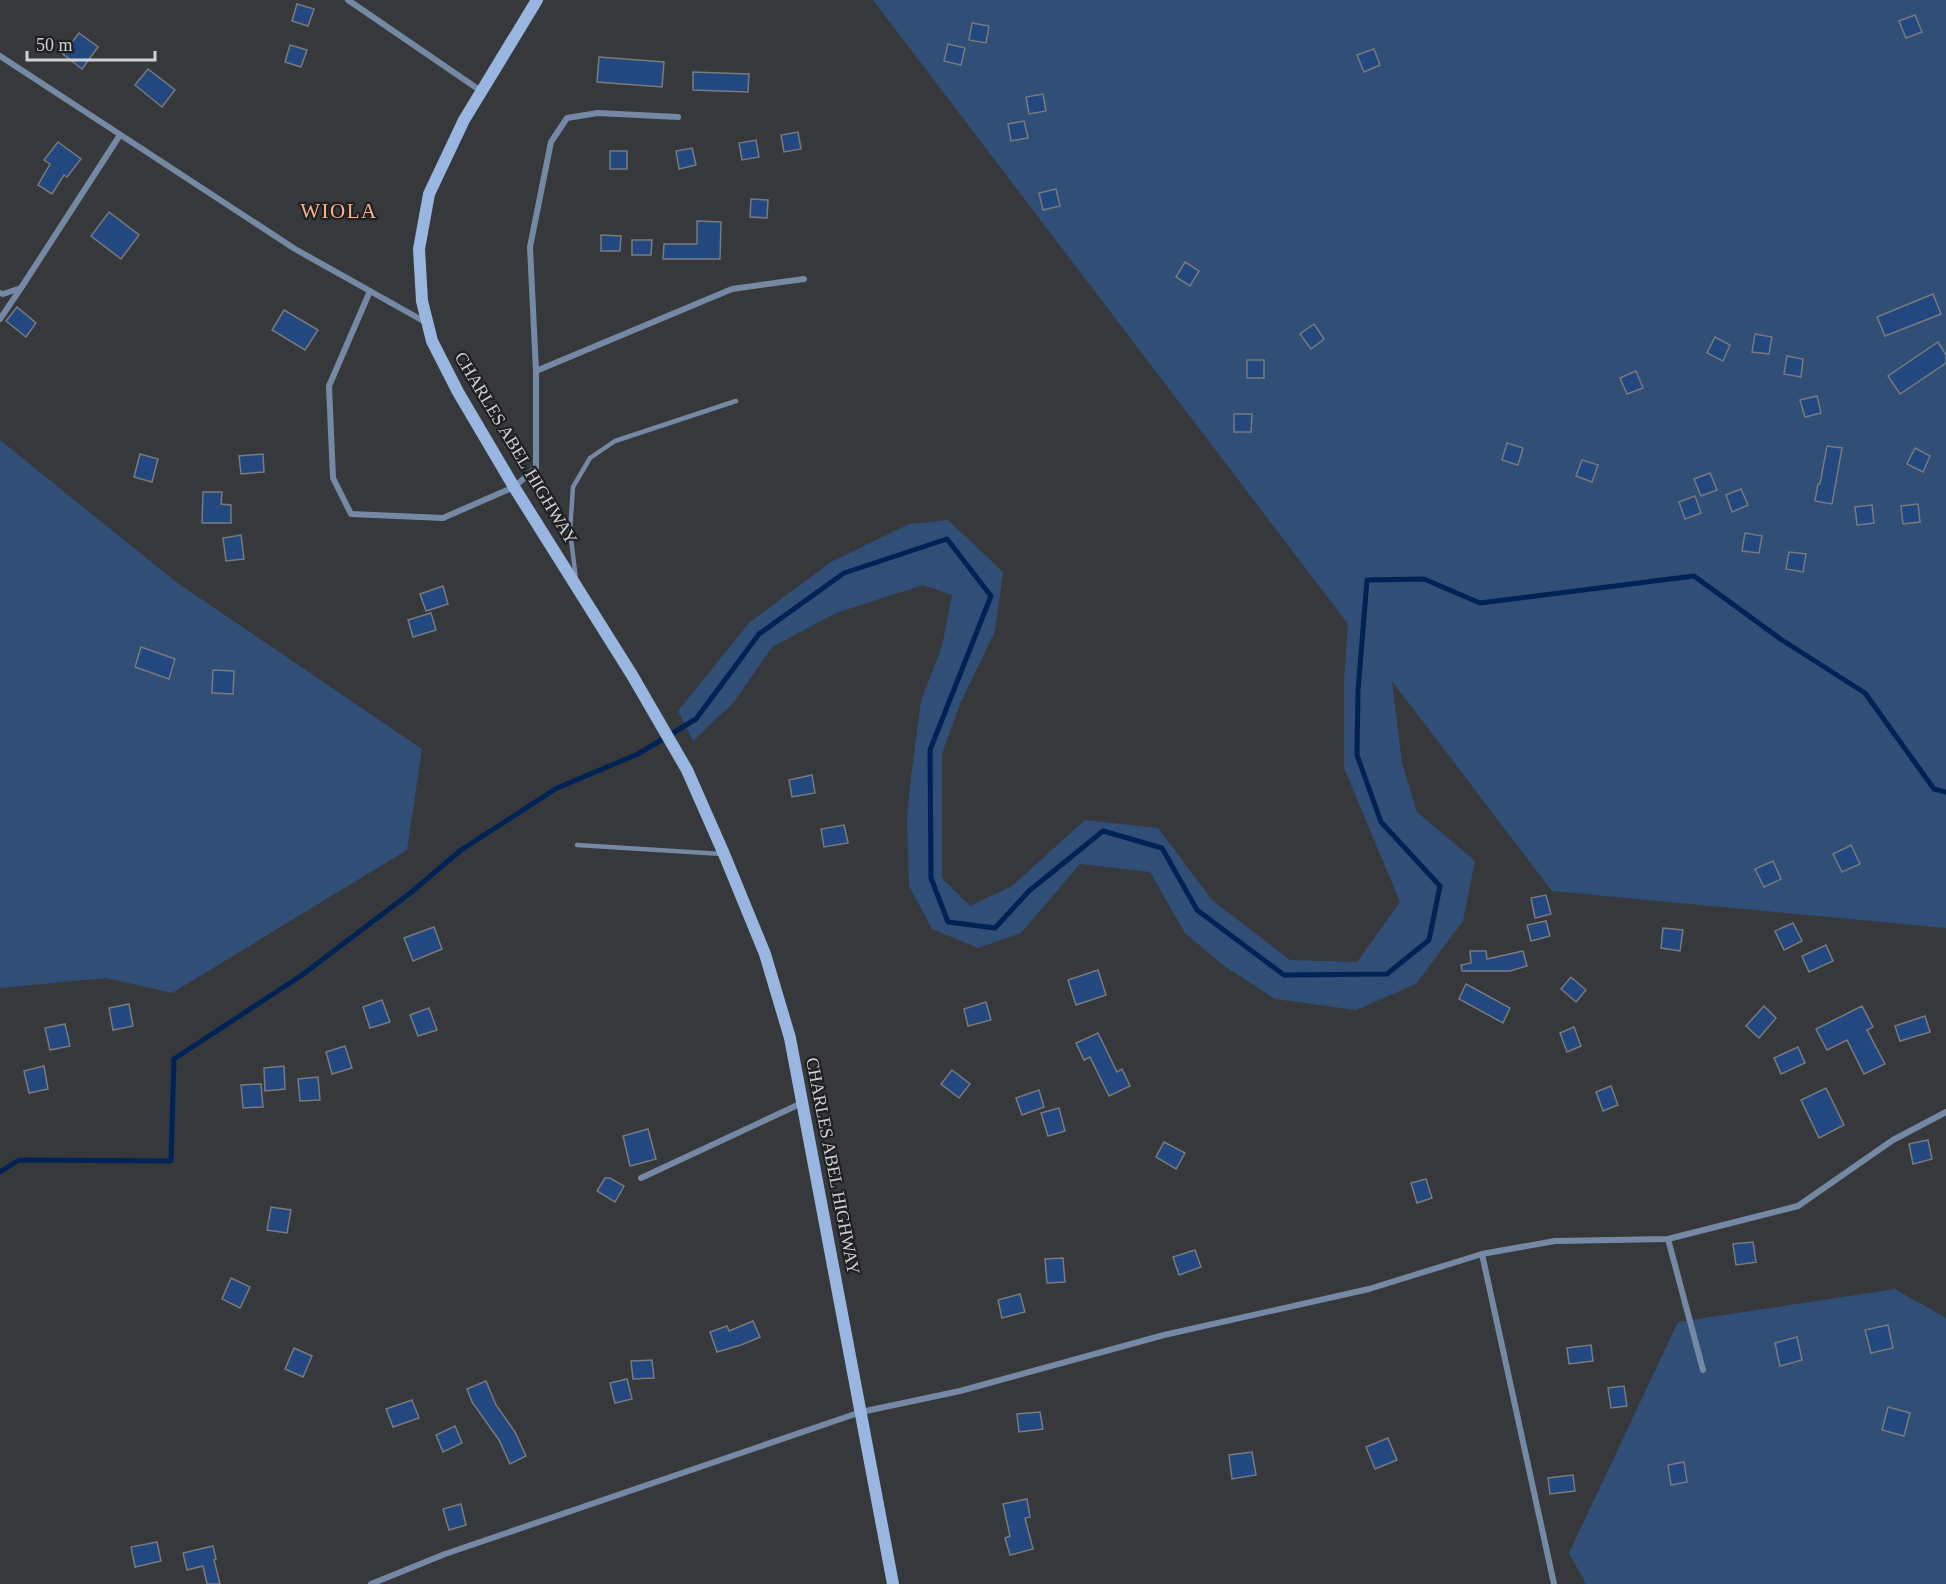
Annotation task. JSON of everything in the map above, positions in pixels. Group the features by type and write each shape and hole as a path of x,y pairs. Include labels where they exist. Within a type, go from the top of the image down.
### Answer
{"main road":[{"name":"CHARLES ABEL HIGHWAY","path":"537,0 464,120 429,194 419,249 422,301 432,341 458,392 514,487 632,675 687,770 765,954 790,1038 893,1584"}],"street":[{"path":"348,0 482,91"},
{"path":"0,56 295,249 428,323"},
{"path":"370,291 329,386 333,478 351,514 443,518 514,487 536,468 536,371 530,247 550,142 567,118 598,113 678,117"},
{"path":"0,319 120,135"},
{"path":"536,371 732,289 804,279"},
{"path":"0,293 21,288"},
{"path":"641,1178 803,1103"},
{"path":"371,1584 445,1554 861,1412 960,1391 1164,1335 1369,1289 1482,1254 1555,1241 1668,1239 1797,1206 1893,1140 1946,1112"},
{"path":"1668,1239 1702,1370"},
{"path":"1482,1254 1554,1584"}],"lane":[{"path":"577,585 570,531 573,487 590,459 615,441 736,401"},
{"path":"577,845 724,854"}],"shaded area":[{"path":"873,0 1946,0 1946,928 1552,891 1392,681 1402,763 1417,812 1475,861 1463,921 1416,984 1356,1010 1275,999 1223,965 1185,933 1150,872 1080,864 1021,933 978,948 932,929 909,886 907,818 921,701 942,646 952,595 923,585 836,613 772,647 734,702 693,741 678,711 749,623 831,562 909,524 948,520 1003,572 995,631 960,704 942,754 942,878 970,906 1012,886 1085,820 1158,828 1212,900 1290,960 1357,962 1400,902 1344,768 1344,680 1348,624"},
{"path":"0,440 176,582 422,749 407,850 172,993 106,978 0,988"},
{"path":"1895,1289 1946,1318 1946,1584 1586,1584 1569,1553 1678,1322"}],"building":[{"path":"297,4 314,9 308,26 292,21"},
{"path":"1915,15 1922,32 1906,38 1899,21"},
{"path":"972,23 989,26 986,43 969,40"},
{"path":"79,33 98,47 82,69 63,54"},
{"path":"948,44 965,48 961,65 944,61"},
{"path":"290,45 307,50 301,67 285,62"},
{"path":"1374,49 1380,65 1364,72 1357,55"},
{"path":"599,57 664,62 662,87 597,82"},
{"path":"148,69 175,90 162,107 135,85"},
{"path":"693,72 749,74 748,92 693,90"},
{"path":"1043,94 1046,111 1029,114 1026,97"},
{"path":"1024,121 1028,138 1011,141 1008,124"},
{"path":"798,132 801,149 784,152 781,135"},
{"path":"756,140 759,157 742,160 739,143"},
{"path":"58,142 81,159 67,177 64,175 52,194 38,185 50,164 44,160"},
{"path":"692,148 696,165 679,169 676,151"},
{"path":"610,151 627,151 627,169 610,169"},
{"path":"1056,189 1060,206 1043,210 1039,193"},
{"path":"751,199 768,200 767,218 750,217"},
{"path":"109,212 139,235 121,259 91,236"},
{"path":"697,221 721,222 720,259 663,259 664,244 697,244"},
{"path":"601,235 621,236 620,251 601,251"},
{"path":"632,240 652,240 651,255 632,255"},
{"path":"1185,262 1199,271 1190,286 1176,277"},
{"path":"1933,294 1941,314 1885,336 1877,317"},
{"path":"17,307 36,323 26,337 6,321"},
{"path":"284,310 318,330 305,350 272,330"},
{"path":"1314,324 1324,339 1311,349 1300,334"},
{"path":"1755,334 1772,337 1769,354 1752,352"},
{"path":"1715,337 1730,345 1723,361 1707,353"},
{"path":"1938,342 1946,355 1946,363 1900,394 1888,376"},
{"path":"1787,356 1803,359 1801,377 1784,374"},
{"path":"1247,360 1264,360 1264,378 1247,378"},
{"path":"1636,371 1643,388 1627,394 1620,378"},
{"path":"1817,396 1821,413 1805,417 1800,400"},
{"path":"1234,414 1252,414 1251,432 1234,432"},
{"path":"1507,443 1523,448 1518,465 1502,460"},
{"path":"1827,446 1842,448 1832,504 1815,501"},
{"path":"1915,448 1930,456 1923,472 1907,464"},
{"path":"140,454 158,459 152,482 134,477"},
{"path":"263,454 264,472 241,474 239,456"},
{"path":"1582,460 1598,465 1592,482 1576,476"},
{"path":"1710,473 1717,490 1701,496 1694,479"},
{"path":"1741,489 1748,505 1732,512 1726,495"},
{"path":"203,492 222,492 221,504 231,505 231,523 202,523"},
{"path":"1695,496 1701,513 1685,519 1679,502"},
{"path":"1918,504 1920,522 1903,524 1901,506"},
{"path":"1872,505 1874,523 1857,525 1855,507"},
{"path":"1745,533 1762,536 1759,553 1742,551"},
{"path":"241,535 244,559 226,561 223,538"},
{"path":"1789,552 1806,554 1803,572 1786,569"},
{"path":"443,586 448,604 426,611 420,594"},
{"path":"431,613 436,630 413,637 408,620"},
{"path":"141,647 175,659 169,679 135,667"},
{"path":"213,670 234,671 233,694 212,693"},
{"path":"812,775 815,793 792,797 789,780"},
{"path":"844,825 848,843 824,847 821,829"},
{"path":"1851,845 1860,864 1842,872 1833,854"},
{"path":"1773,861 1781,879 1764,887 1755,869"},
{"path":"1546,895 1551,914 1535,918 1531,898"},
{"path":"1546,921 1550,936 1531,941 1527,925"},
{"path":"1793,923 1802,941 1784,950 1775,931"},
{"path":"434,927 442,949 413,961 404,938"},
{"path":"1663,928 1683,930 1680,951 1661,948"},
{"path":"1826,945 1833,961 1809,972 1802,956"},
{"path":"1470,951 1486,951 1487,959 1523,951 1527,966 1510,971 1462,971 1461,965 1471,963"},
{"path":"1098,970 1106,995 1076,1005 1068,980"},
{"path":"1571,977 1586,990 1576,1002 1561,989"},
{"path":"1466,984 1510,1008 1503,1023 1459,999"},
{"path":"382,1000 390,1022 370,1028 363,1007"},
{"path":"986,1002 991,1020 968,1026 964,1009"},
{"path":"129,1004 133,1026 113,1030 109,1008"},
{"path":"1764,1006 1776,1018 1759,1038 1746,1026"},
{"path":"1862,1006 1873,1027 1867,1030 1885,1064 1864,1074 1847,1040 1827,1050 1816,1029"},
{"path":"429,1008 437,1030 418,1036 410,1015"},
{"path":"1925,1016 1930,1032 1900,1041 1895,1026"},
{"path":"65,1024 70,1046 50,1050 45,1028"},
{"path":"1574,1027 1581,1046 1567,1052 1560,1033"},
{"path":"1098,1033 1117,1072 1122,1069 1130,1086 1109,1096 1090,1057 1084,1060 1076,1043"},
{"path":"345,1046 352,1068 332,1074 326,1052"},
{"path":"1798,1047 1805,1063 1781,1074 1774,1058"},
{"path":"44,1066 48,1089 29,1093 24,1071"},
{"path":"284,1066 285,1089 265,1091 264,1068"},
{"path":"952,1070 970,1084 959,1098 941,1084"},
{"path":"318,1077 320,1100 300,1101 298,1079"},
{"path":"261,1084 263,1107 243,1108 241,1085"},
{"path":"1611,1086 1618,1105 1603,1111 1596,1092"},
{"path":"1826,1088 1844,1125 1819,1138 1801,1100"},
{"path":"1039,1090 1044,1107 1022,1115 1016,1098"},
{"path":"1059,1108 1065,1131 1048,1136 1041,1113"},
{"path":"648,1129 656,1159 630,1166 623,1136"},
{"path":"1928,1140 1932,1159 1913,1164 1909,1144"},
{"path":"1164,1142 1185,1153 1176,1169 1156,1157"},
{"path":"605,1178 610,1178 624,1186 615,1202 597,1191"},
{"path":"1426,1179 1432,1198 1417,1203 1411,1183"},
{"path":"271,1207 291,1210 287,1233 267,1230"},
{"path":"1753,1242 1756,1262 1736,1265 1733,1244"},
{"path":"1195,1250 1201,1267 1179,1275 1173,1257"},
{"path":"1063,1258 1065,1282 1047,1283 1045,1259"},
{"path":"231,1278 250,1287 240,1308 222,1299"},
{"path":"1020,1294 1025,1312 1002,1318 998,1300"},
{"path":"753,1321 760,1337 717,1352 710,1332 727,1326 729,1331"},
{"path":"1888,1325 1893,1348 1871,1353 1865,1330"},
{"path":"1797,1337 1802,1360 1780,1366 1775,1343"},
{"path":"1591,1345 1593,1361 1569,1364 1567,1348"},
{"path":"294,1348 312,1356 303,1377 285,1369"},
{"path":"652,1360 654,1378 633,1379 631,1361"},
{"path":"627,1379 632,1399 615,1403 610,1383"},
{"path":"486,1381 496,1405 515,1432 526,1456 510,1464 499,1440 472,1402 467,1389"},
{"path":"1624,1386 1627,1406 1611,1408 1608,1388"},
{"path":"412,1400 419,1418 393,1427 386,1409"},
{"path":"1888,1407 1910,1413 1904,1436 1882,1430"},
{"path":"1040,1412 1043,1429 1019,1432 1017,1414"},
{"path":"455,1426 462,1443 443,1452 436,1435"},
{"path":"1388,1438 1397,1460 1375,1469 1366,1447"},
{"path":"1252,1452 1256,1475 1232,1479 1229,1455"},
{"path":"1684,1462 1687,1482 1671,1485 1668,1465"},
{"path":"1573,1475 1575,1491 1550,1494 1548,1478"},
{"path":"1027,1499 1030,1517 1025,1518 1033,1549 1010,1555 1005,1538 1010,1536 1003,1504"},
{"path":"461,1504 466,1525 449,1530 443,1509"},
{"path":"157,1542 161,1561 135,1567 131,1547"},
{"path":"213,1546 220,1584 207,1584 203,1566 187,1570 183,1553"}],"waterway":[{"path":"0,1172 19,1160 171,1161 174,1059 302,975 409,894 461,850 557,788 638,754 696,719 759,634 844,573 947,539 991,596 930,750 931,878 948,922 995,928 1029,891 1103,831 1162,848 1197,910 1284,975 1387,974 1429,940 1440,886 1381,822 1357,755 1358,691 1367,580 1424,579 1480,603 1694,576 1782,640 1865,693 1934,789 1946,792"}],"district":[{"name":"WIOLA","path":"339,211"}]}
